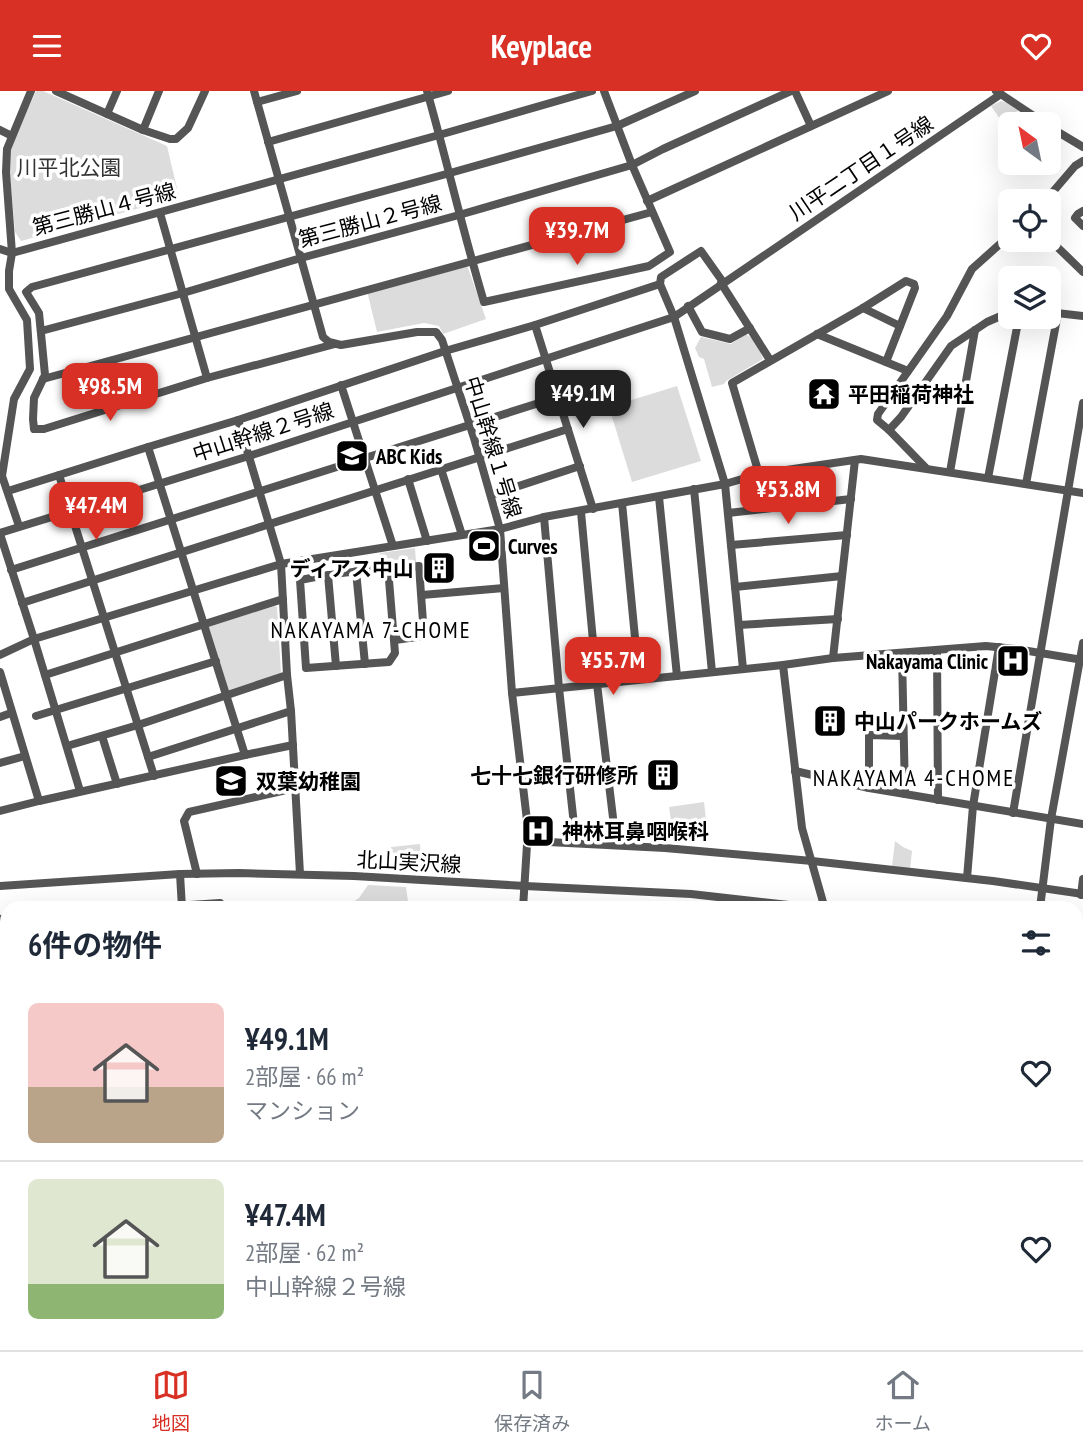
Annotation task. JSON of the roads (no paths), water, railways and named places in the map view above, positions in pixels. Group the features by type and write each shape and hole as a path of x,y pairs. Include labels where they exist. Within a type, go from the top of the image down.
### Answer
{"street":[{"path":"0,249 12,253 6,172 7,149 32,91"},
{"path":"56,91 71,94 107,114 170,139 176,139 188,128 205,91"},
{"path":"107,114 117,91"},
{"path":"143,130 159,91"},
{"path":"254,91 323,337 329,342 341,345 417,332 436,332 445,351"},
{"path":"257,102 297,91"},
{"path":"268,142 428,94 448,91"},
{"name":"第三勝山４号線","path":"19,526 2,476 14,399 30,369 27,320 9,289 12,253 592,91"},
{"path":"428,94 484,302 649,266 670,252 632,165 604,91"},
{"path":"335,344 207,378 44,429 34,429 34,398 45,375 39,313 26,292 32,288 170,249 617,126 695,91"},
{"path":"793,91 811,126"},
{"name":"第三勝山２号線","path":"41,331 632,165 793,91"},
{"path":"647,201 888,91"},
{"path":"998,93 1027,112"},
{"name":"川平二丁目１号線","path":"546,359 674,317 998,93"},
{"path":"0,130 12,136"},
{"path":"1061,134 1083,147"},
{"path":"1058,189 1075,166 1083,161"},
{"path":"1083,211 1075,218 1083,226"},
{"path":"43,379 652,212"},
{"path":"160,213 207,378"},
{"path":"926,468 877,420 878,414 947,316 972,269 998,246"},
{"path":"660,282 661,277 701,251 770,361"},
{"path":"1061,251 1083,272"},
{"path":"653,264 674,317 725,484 743,669"},
{"path":"759,474 732,383 906,281 915,288 886,362"},
{"path":"8,492 445,351 535,325 660,282"},
{"path":"688,306 702,332 730,339 750,328"},
{"path":"863,308 900,326"},
{"path":"1061,313 1083,316"},
{"path":"889,430 951,346 998,317"},
{"path":"535,325 593,509"},
{"path":"988,478 1017,329"},
{"path":"1026,484 1055,329"},
{"path":"950,472 975,330"},
{"path":"817,334 908,371"},
{"name":"中山幹線１号線","path":"445,351 500,529 512,693 529,841 524,901"},
{"name":"中山幹線２号線","path":"0,533 546,359"},
{"path":"341,386 393,546"},
{"path":"11,570 558,397"},
{"path":"1013,813 1083,403"},
{"path":"0,419 12,417"},
{"path":"238,419 281,564 300,874"},
{"path":"22,603 568,429"},
{"path":"148,447 245,755"},
{"path":"0,655 34,639 281,564 500,529 544,517 725,484 759,474 861,459 1083,493"},
{"path":"833,658 855,460"},
{"path":"491,495 580,466"},
{"path":"441,469 462,535"},
{"path":"59,475 154,775"},
{"path":"408,479 427,541"},
{"path":"694,489 712,672"},
{"path":"659,496 677,676"},
{"path":"728,513 851,499"},
{"path":"622,503 639,680"},
{"path":"581,512 597,684 614,825"},
{"path":"544,517 576,843"},
{"path":"0,533 80,791"},
{"path":"731,545 847,535"},
{"path":"388,568 395,653 388,662 306,668 300,580 356,571 388,568 419,566 424,636 394,640"},
{"path":"356,571 365,664"},
{"path":"328,575 336,666"},
{"path":"735,587 842,576"},
{"path":"422,595 505,588"},
{"path":"45,675 283,599"},
{"path":"739,625 838,619"},
{"path":"285,638 303,637"},
{"path":"1041,901 1051,819 1083,643"},
{"path":"512,693 833,658 986,646 1082,660"},
{"path":"967,878 973,806 999,647"},
{"path":"937,651 938,800"},
{"path":"902,654 905,794"},
{"path":"36,716 216,661"},
{"path":"783,665 802,828 823,901"},
{"path":"0,672 39,801"},
{"path":"67,746 287,675"},
{"path":"148,757 291,711"},
{"path":"0,717 11,713"},
{"path":"869,788 869,735 903,736"},
{"path":"102,736 117,783"},
{"path":"0,811 293,745"},
{"path":"0,763 25,756"},
{"path":"795,771 869,788 1083,824"},
{"path":"197,874 184,821 189,812 295,788"},
{"path":"529,841 665,848 813,861 967,878 1082,895 1083,879"},
{"path":"180,874 181,901"},
{"name":"北山実沢線","path":"0,886 180,874 300,874 691,894 756,901"},
{"path":"722,897 722,901"}],"place":[{"name":"平田稲荷神社","path":"824,394"},
{"name":"ABC Kids","path":"352,456"},
{"name":"Curves","path":"484,546"},
{"name":"ディアス中山","path":"439,568"},
{"name":"Nakayama Clinic","path":"1013,661"},
{"name":"中山パークホームズ","path":"830,721"},
{"name":"七十七銀行研修所","path":"663,775"},
{"name":"双葉幼稚園","path":"231,781"},
{"name":"神林耳鼻咽喉科","path":"538,831"}],"district":[{"name":"NAKAYAMA 7-CHOME","path":"371,629"},
{"name":"NAKAYAMA 4-CHOME","path":"914,777"}],"park label":[{"name":"川平北公園","path":"69,167"}]}
